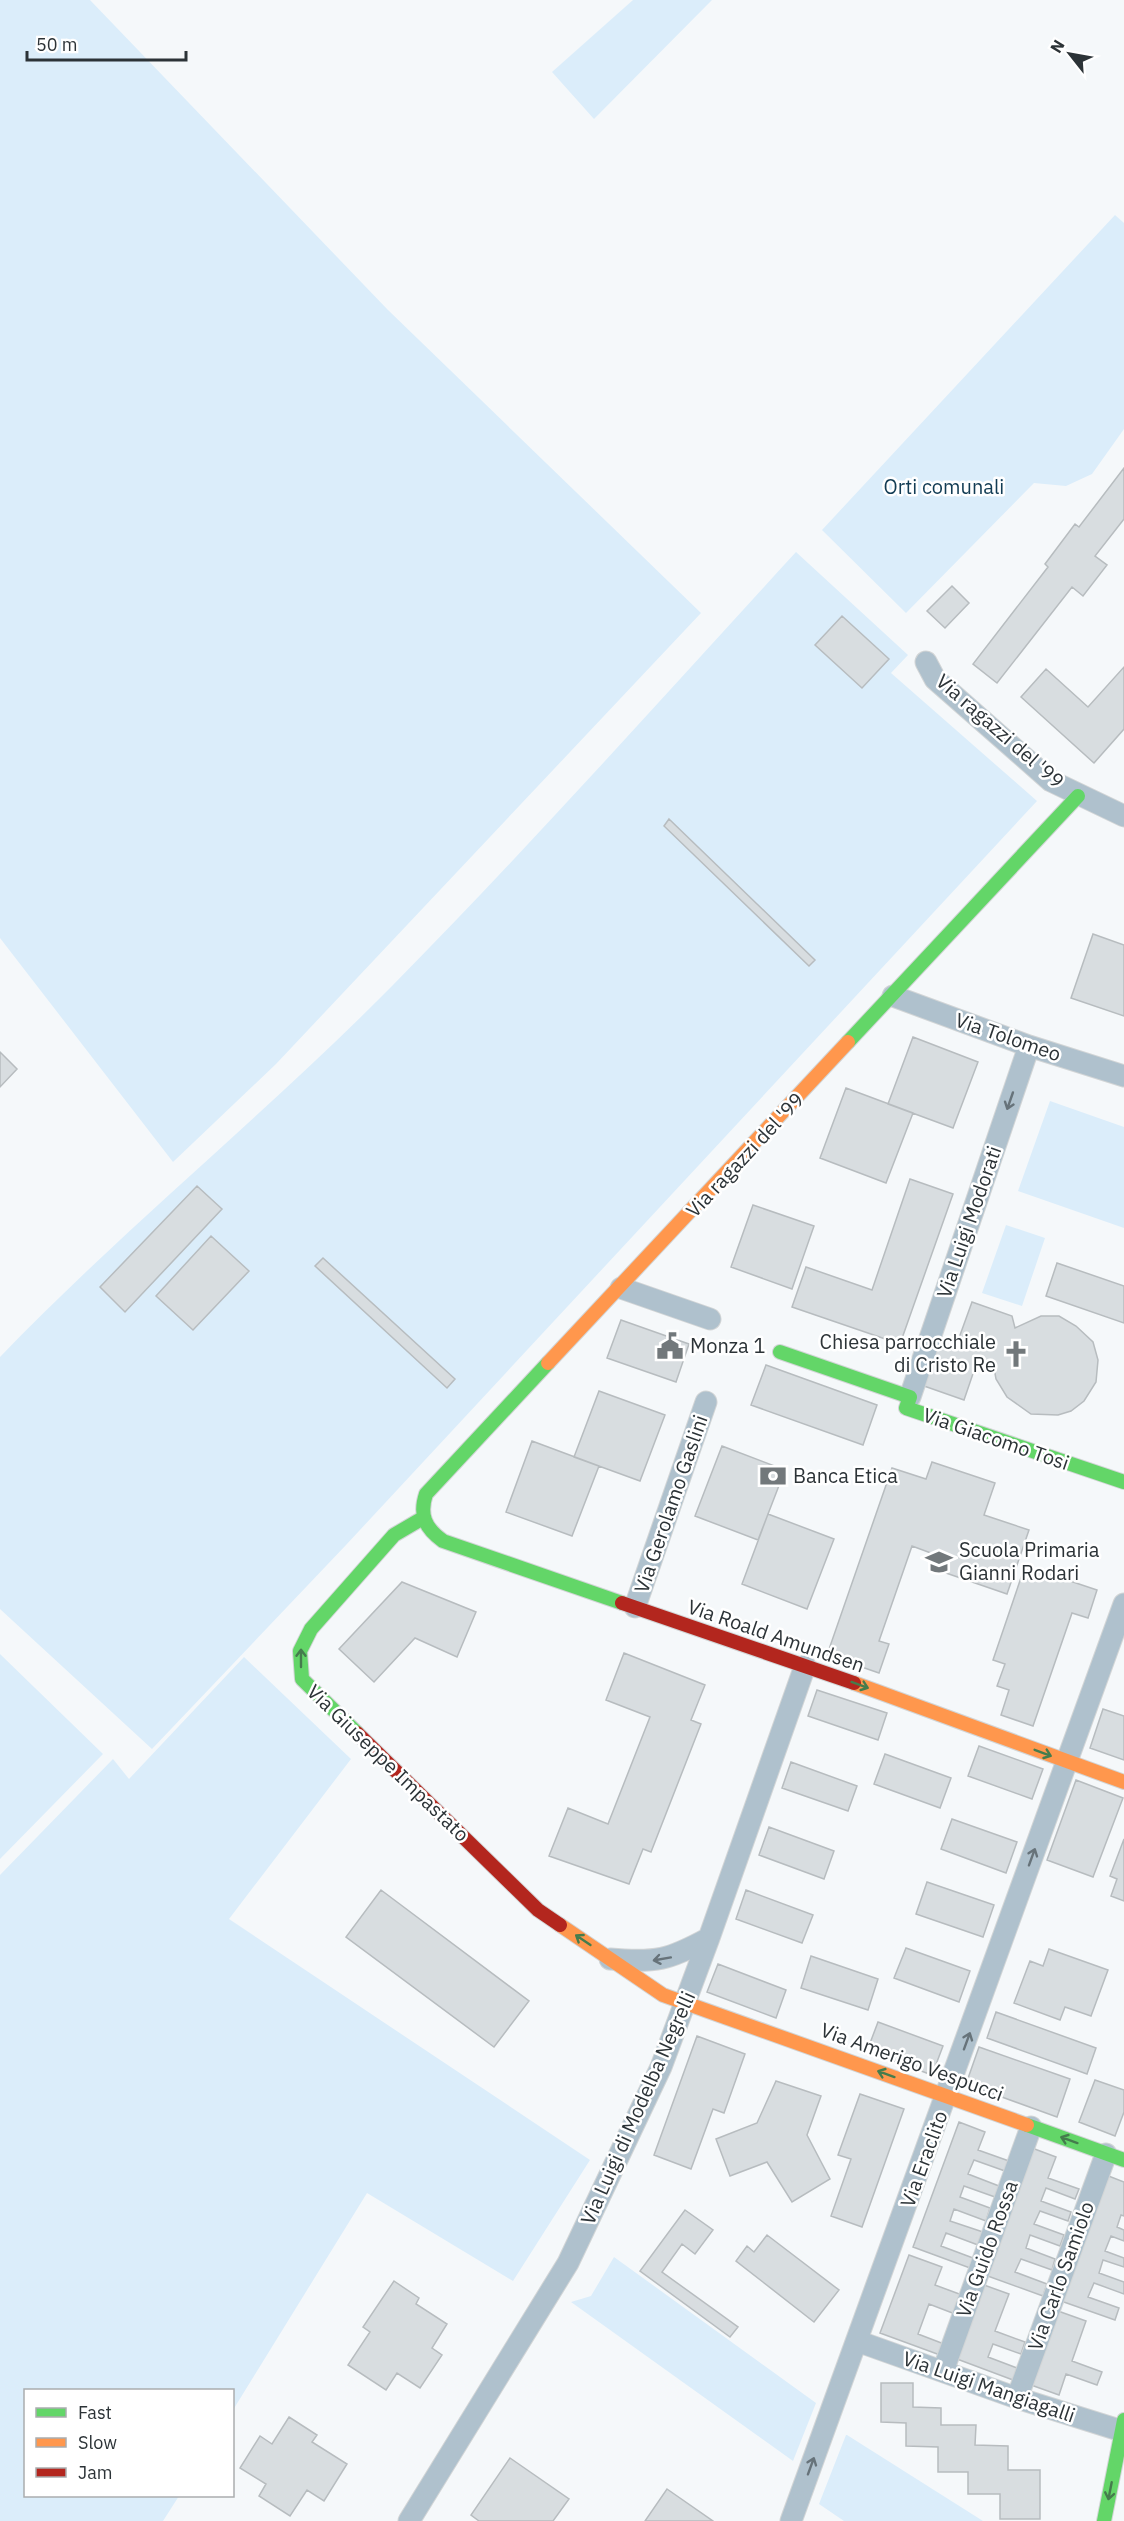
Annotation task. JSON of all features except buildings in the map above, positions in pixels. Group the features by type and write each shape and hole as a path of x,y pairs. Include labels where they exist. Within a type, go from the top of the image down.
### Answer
{"street":[{"name":"Via ragazzi del '99","path":"926,662 935,679 1051,781 1078,796 1124,816"},
{"name":"Via ragazzi del '99","path":"423,1518 422,1506 426,1494 621,1288 1078,796"},
{"name":"Via Tolomeo","path":"893,996 1029,1046 1124,1076"},
{"name":"Via Luigi Modorati","path":"910,1397 1029,1046"},
{"path":"621,1288 710,1319"},
{"name":"Via Giacomo Tosi","path":"780,1352 910,1397 906,1408 1124,1482"},
{"name":"Via Gerolamo Gaslini","path":"635,1607 706,1402"},
{"name":"Via Roald Amundsen","path":"423,1518 430,1532 443,1541 805,1666 1124,1782"},
{"name":"Via Giuseppe Impastato","path":"423,1518 394,1535 311,1629 300,1651 302,1679 538,1910 663,1995 686,2001"},
{"name":"Via Eraclito","path":"791,2521 1124,1604"},
{"name":"Via Luigi di Modelba Negrelli","path":"409,2521 568,2263 661,2067 805,1666"},
{"path":"610,1959 660,1960 679,1956 709,1938"},
{"name":"Via Amerigo Vespucci","path":"686,2001 1115,2157"},
{"name":"Via Guido Rossa","path":"943,2372 1031,2127"},
{"name":"Via Carlo Samiolo","path":"1017,2398 1115,2157"},
{"name":"Via Luigi Mangiagalli","path":"857,2341 1017,2398 1123,2426"},
{"path":"1104,2521 1123,2426"}],"green space":[{"path":"0,0 90,0 388,310 701,613 276,1064 173,1162 0,938"},
{"path":"633,0 712,0 594,119 552,72"},
{"name":"Orti comunali","path":"1115,215 1124,223 1124,429 1092,474 1066,486 1034,483 906,613 822,530"},
{"path":"796,552 908,655 891,673 1037,801 346,1545 152,1749 0,1609 0,1357 96,1262 296,1079 393,985 546,825"},
{"path":"1050,1101 1124,1127 1124,1228 1018,1191"},
{"path":"1006,1225 1045,1238 1022,1306 982,1293"},
{"path":"0,1654 103,1754 0,1859"},
{"path":"244,1657 351,1759 229,1919 590,2160 513,2281 367,2193 234,2408 234,2389 24,2389 24,2497 178,2497 163,2521 0,2521 0,1875 113,1759 129,1779"},
{"path":"614,2257 816,2403 793,2461 571,2302 591,2296"},
{"path":"846,2435 983,2521 844,2521 819,2504"}],"traffic: fast":[{"path":"848,1042 1078,796"},
{"path":"780,1352 910,1397 906,1408 1124,1482"},
{"path":"548,1363 426,1494 423,1508 425,1520 432,1531 443,1541 622,1603"},
{"path":"357,1733 302,1679 300,1651 311,1629 394,1535 423,1518"},
{"path":"1027,2125 1124,2160"},
{"path":"1104,2521 1124,2420"}],"traffic: slow":[{"path":"548,1363 848,1042"},
{"path":"854,1683 1124,1782"},
{"path":"560,1925 663,1995 1027,2125"}],"traffic: jam":[{"path":"622,1603 854,1683"},
{"path":"357,1733 538,1910 560,1925"}],"place":[{"name":"Monza 1","path":"670,1346"},
{"name":"Chiesa parrocchiale di Cristo Re","path":"1016,1354"},
{"name":"Banca Etica","path":"773,1476"},
{"name":"Scuola Primaria Gianni Rodari","path":"939,1562"}]}
